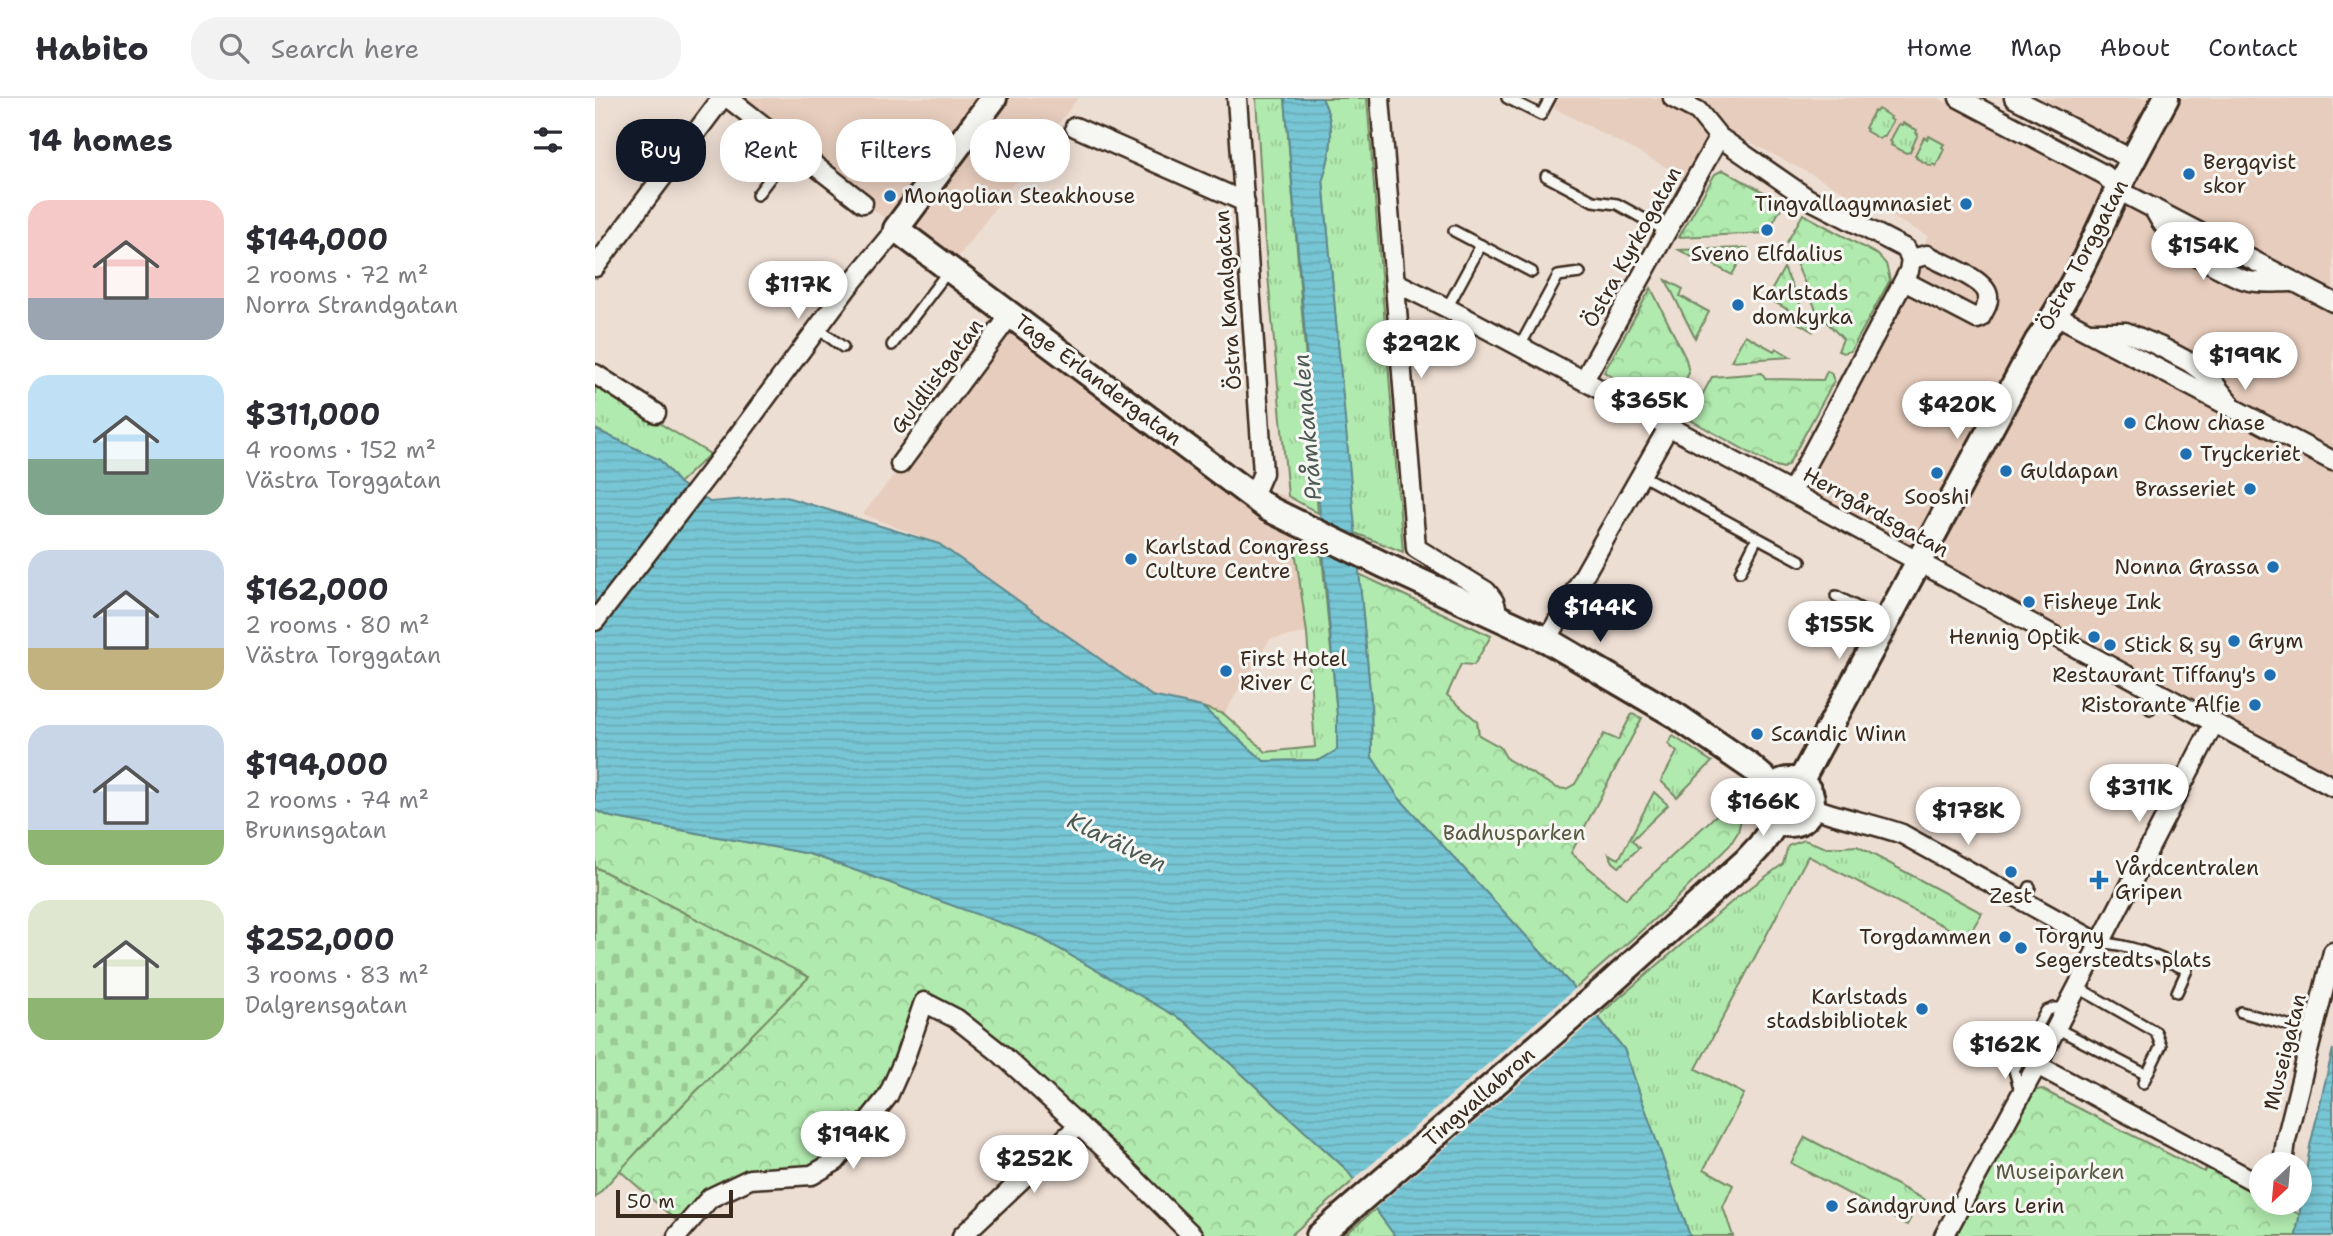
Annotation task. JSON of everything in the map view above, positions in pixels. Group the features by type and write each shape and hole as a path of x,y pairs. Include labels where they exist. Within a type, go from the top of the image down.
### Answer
{"street":[{"path":"596,263 722,98"},
{"path":"728,98 755,119"},
{"path":"595,621 994,98"},
{"name":"Östra Kanalgatan","path":"1237,98 1263,473 1252,498"},
{"path":"1380,98 1416,548 1486,591 1498,608 1496,617"},
{"path":"1672,98 1698,111 1716,132 1807,198 1906,249 1911,259 1904,281 1792,491"},
{"path":"1959,98 2105,175 2118,190 2153,208 2164,229 2178,244 2195,256 2245,281 2294,282 2333,302"},
{"path":"2014,98 2133,160"},
{"name":"Östra Torggatan","path":"1800,782 2037,342 2056,315 2166,98"},
{"path":"1075,127 1245,202"},
{"name":"Östra Kyrkogatan","path":"1584,380 1666,231 1716,132"},
{"path":"822,170 863,202"},
{"name":"Tage Erlandergatan","path":"896,229 1269,509 1547,640 1675,715 1751,767 1774,787"},
{"path":"1904,281 1977,319 1980,318 1989,297 1982,284 1927,255 1911,259"},
{"name":"Herrgårdsgatan","path":"1395,282 1792,491 2333,787"},
{"name":"Guldlistgatan","path":"900,464 1011,314"},
{"path":"2056,315 2333,461"},
{"path":"595,374 656,413"},
{"path":"1547,640 1669,426"},
{"path":"1944,1236 2037,1065 2214,723"},
{"path":"1789,780 1800,782 1810,792 1812,807 1807,817 1798,823 1787,824 1772,815 1768,804 1770,792 1789,780"},
{"path":"1812,807 1847,819 1876,824 1902,834 2027,894 2099,943"},
{"name":"Tingvallabron","path":"1319,1236 1604,989 1746,861 1778,820"},
{"name":"Museigatan","path":"2286,1152 2333,952"},
{"path":"677,1236 710,1198 750,1179 812,1175 836,1161 888,1096 924,1002 957,1019 1000,1053 1079,1125 1193,1236"},
{"path":"2037,1065 2249,1179"},
{"path":"962,1236 1079,1125"}],"lane":[{"path":"1507,98 1541,115 1550,98"},
{"path":"1546,176 1593,201 1617,204 1666,231"},
{"path":"757,195 767,182"},
{"path":"1454,231 1532,272"},
{"path":"1447,308 1481,245"},
{"path":"893,345 950,268"},
{"path":"1520,346 1558,276 1580,273"},
{"path":"817,328 843,347"},
{"path":"1641,475 1801,561"},
{"path":"1740,572 1757,538"},
{"path":"1836,596 1886,622"},
{"path":"2150,709 2158,692"},
{"path":"2099,943 2115,944 2160,958 2187,970 2177,992"},
{"path":"2056,1028 2145,1079 2161,1046 2155,1032 2077,987"},
{"path":"2021,1093 2014,1070 2046,1011 2066,1008"},
{"path":"2241,1012 2313,1031"}],"shaded area":[{"path":"736,98 1078,98 1062,119 970,119 970,182 1015,182 953,264 895,227 840,182 956,182 956,119 836,119 836,179 822,168 822,119 762,119"},
{"path":"1535,98 1659,98 1696,116 1710,139 1685,177"},
{"path":"1694,98 1938,98 2081,172 2128,186 2174,98 2333,98 2333,780 1795,489 1901,292 1928,236 1731,132 1705,104"},
{"path":"2028,98 2157,98 2127,149"},
{"path":"1018,318 1253,489 1288,496 1307,633 1270,639 1224,714 1152,696 939,544 863,514"}],"green space":[{"path":"1256,98 1285,98 1318,513 1288,496 1264,231"},
{"path":"1322,98 1367,98 1403,552 1355,533 1323,179 1329,158 1331,128"},
{"path":"1878,109 1893,121 1880,139 1865,128 1874,111"},
{"path":"1903,123 1917,130 1918,134 1910,152 1906,153 1891,145 1890,141 1899,124"},
{"path":"1929,136 1944,144 1936,166 1931,166 1915,155 1924,137 1927,139"},
{"path":"1723,170 1784,203 1767,233 1679,237 1715,174"},
{"path":"1803,214 1878,255 1886,264 1890,280 1851,351 1838,351 1843,339 1817,312 1787,242"},
{"path":"1747,248 1732,275 1679,250"},
{"path":"1784,268 1812,331 1793,320 1796,314 1767,298"},
{"path":"1666,280 1683,289 1680,296 1709,312 1695,338"},
{"path":"1651,288 1686,359 1689,373 1670,409 1604,372"},
{"path":"1745,335 1774,351 1776,348 1791,357 1731,361"},
{"path":"1827,371 1831,373 1834,381 1788,465 1783,468 1772,465 1689,419 1712,377 1762,373 1766,379 1823,380"},
{"path":"595,384 710,454 679,483 660,460 595,429"},
{"path":"1294,543 1322,556 1337,715 1337,750 1320,760 1264,761 1202,707 1224,714 1266,752 1315,747 1307,633"},
{"name":"Badhusparken","path":"1359,574 1491,636 1474,665 1461,664 1447,695 1477,721 1479,735 1500,747 1507,759 1557,788 1566,789 1575,784 1604,734 1618,740 1632,714 1642,718 1571,853 1626,899 1741,792 1742,815 1738,832 1730,845 1668,907 1575,989 1398,797 1372,757 1371,702"},
{"path":"1673,736 1712,762 1677,797 1661,781 1677,752 1668,744"},
{"path":"1654,792 1668,805 1632,840 1639,848 1619,867 1609,854 1619,859"},
{"path":"595,810 611,817 810,854 1037,936 1184,1021 1346,1169 1354,1180 1290,1236 1206,1236 1112,1144 923,996 898,1058 869,1108 828,1156 803,1169 747,1171 679,1223 619,1170 808,977 595,867"},
{"path":"1804,840 1827,848 1857,846 1982,913 1967,938 1808,856 1696,1069 1744,1094 1704,1169 1733,1185 1723,1207 1733,1236 1690,1236 1624,1049 1598,1016 1735,899 1783,864 1788,846"},
{"path":"595,867 809,977 646,1142 595,1198"},
{"name":"Museiparken","path":"2041,1089 2204,1172 2208,1165 2249,1187 2249,1215 2300,1215 2296,1236 1950,1236 2030,1092"},
{"path":"1805,1137 1931,1203 1926,1213 1916,1208 1907,1225 1791,1163"},
{"path":"1375,1209 1395,1236 1344,1236"}],"water":[{"name":"Klarälven","path":"1285,98 1322,98 1331,128 1329,158 1323,179 1371,702 1372,757 1398,797 1575,989 1624,1049 1690,1236 1395,1236 1346,1169 1184,1021 1037,936 810,854 611,817 595,810 595,429 660,460 679,483 710,502 783,496 939,544 1152,696 1202,707 1264,761 1320,760 1337,750 1337,715"},
{"path":"2333,1049 2333,1236 2296,1236 2299,1215 2312,1215 2310,1146"}],"pier":[{"path":"1577,987 1601,1014 1372,1211 1351,1182"}],"place":[{"name":"Bergqvist skor","path":"2189,174"},
{"name":"Mongolian Steakhouse","path":"890,196"},
{"name":"Tingvallagymnasiet","path":"1966,204"},
{"name":"Sveno Elfdalius","path":"1767,230"},
{"name":"Karlstads domkyrka","path":"1738,305"},
{"name":"Chow chase","path":"2130,423"},
{"name":"Tryckeriet","path":"2186,454"},
{"name":"Guldapan","path":"2006,471"},
{"name":"Sooshi","path":"1937,473"},
{"name":"Brasseriet","path":"2250,489"},
{"name":"Karlstad Congress Culture Centre","path":"1131,559"},
{"name":"Nonna Grassa","path":"2273,567"},
{"name":"Fisheye Ink","path":"2029,602"},
{"name":"Hennig Optik","path":"2094,637"},
{"name":"Grym","path":"2234,641"},
{"name":"Stick & sy","path":"2110,645"},
{"name":"First Hotel River C","path":"1226,671"},
{"name":"Restaurant Tiffany's","path":"2270,675"},
{"name":"Ristorante Alfie","path":"2255,705"},
{"name":"Scandic Winn","path":"1757,734"},
{"name":"Zest","path":"2011,872"},
{"name":"Vårdcentralen Gripen","path":"2099,880"},
{"name":"Torgdammen","path":"2005,937"},
{"name":"Torgny Segerstedts plats","path":"2021,948"},
{"name":"Karlstads stadsbibliotek","path":"1922,1009"},
{"name":"Sandgrund Lars Lerin","path":"1832,1206"}],"water label":[{"name":"Pråmkanalen","path":"1307,427"}]}
